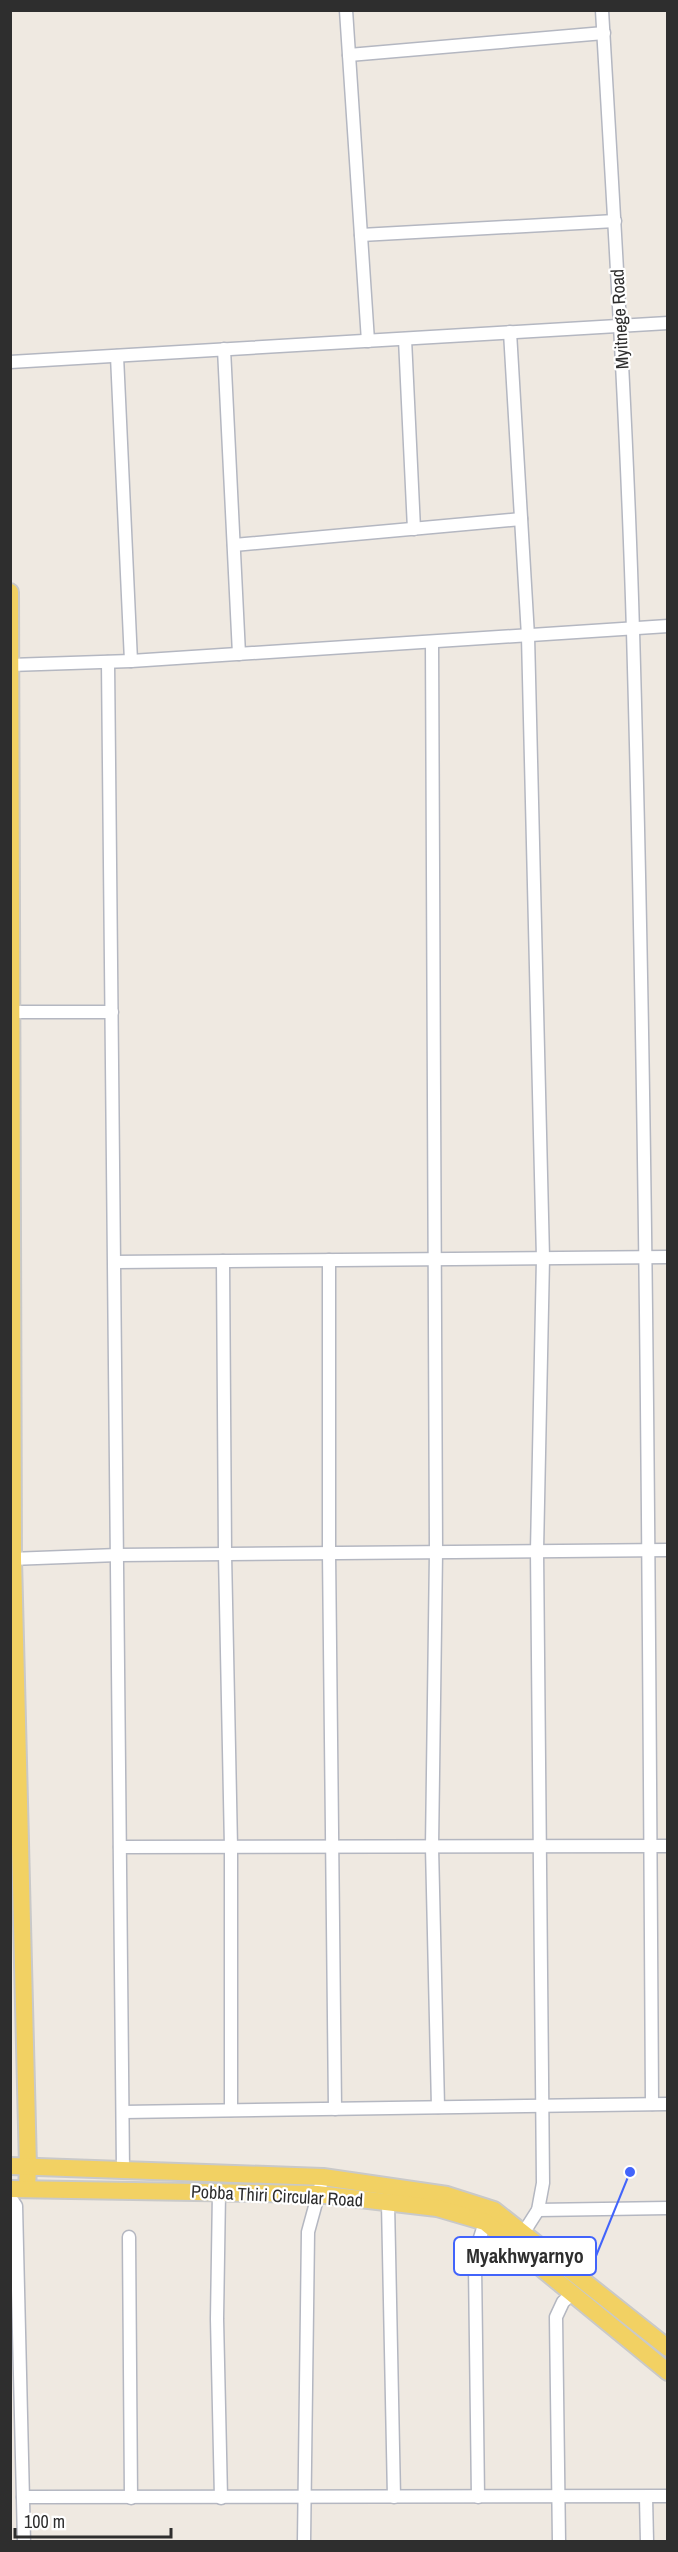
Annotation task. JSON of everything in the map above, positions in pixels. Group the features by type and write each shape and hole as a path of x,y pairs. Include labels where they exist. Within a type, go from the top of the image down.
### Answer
{"main road":[{"path":"10,592 14,1252 12,1559 28,2167 19,2189"},
{"name":"Pobba Thiri Circular Road","path":"10,2166 323,2177 447,2195 494,2210 668,2348"},
{"name":"Pobba Thiri Circular Road","path":"19,2189 317,2194 437,2208 484,2222 668,2373"}],"street":[{"path":"346,10 368,341"},
{"name":"Myitnege Road","path":"602,10 621,326 633,628 646,1257 652,2104"},
{"path":"349,55 604,33"},
{"path":"361,235 615,221"},
{"path":"10,362 668,323"},
{"path":"510,332 528,636 543,1258 537,1551 543,2183 538,2210 524,2232"},
{"path":"405,339 414,529"},
{"path":"224,349 239,654"},
{"path":"117,356 131,661"},
{"path":"234,545 521,519"},
{"path":"11,666 131,661 668,626"},
{"path":"432,642 436,1552 432,1847 438,2107"},
{"path":"108,662 123,2170"},
{"path":"11,1012 112,1012"},
{"path":"115,1262 668,1257"},
{"path":"329,1260 328,1553 335,2109"},
{"path":"223,1261 225,1554 231,1847 231,2110"},
{"path":"12,1559 118,1555 668,1550"},
{"path":"120,1847 668,1846"},
{"path":"123,2112 668,2104"},
{"path":"304,2541 308,2232 323,2177"},
{"path":"19,2189 13,2201 24,2541"},
{"path":"219,2192 217,2319 221,2498"},
{"path":"388,2203 394,2498"},
{"path":"538,2210 668,2208"},
{"path":"478,2497 475,2265 484,2222"},
{"path":"129,2237 131,2498"},
{"path":"559,2541 556,2317 563,2302 573,2294"},
{"path":"23,2498 668,2496"},
{"path":"646,2497 646,2541"}],"place":[{"name":"Myakhwyarnyo","path":"630,2172"}]}
